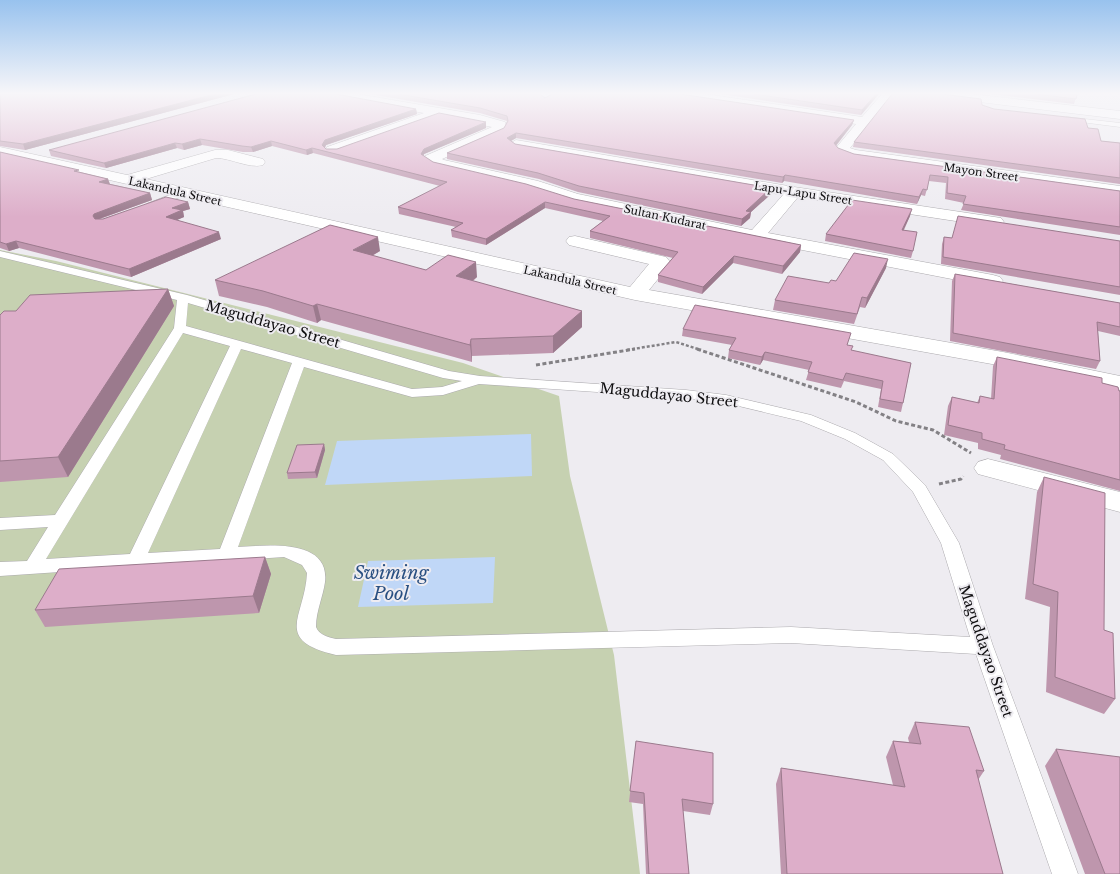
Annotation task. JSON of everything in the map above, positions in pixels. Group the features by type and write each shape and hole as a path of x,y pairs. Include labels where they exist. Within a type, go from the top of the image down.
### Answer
{"street":[{"path":"332,150 375,135"},
{"name":"Sultan Kudarat","path":"486,135 430,159 532,184 574,198 756,236 1013,285"},
{"name":"Mayon Street","path":"854,135 842,150 853,154 1120,191"},
{"name":"Lapu-Lapu Street","path":"516,144 794,192 1012,225"},
{"path":"0,164 52,150"},
{"name":"Lakandula Street","path":"0,151 635,294 1003,359 1120,383"},
{"path":"126,180 214,154 228,154 258,162"},
{"path":"756,236 794,192"},
{"path":"575,241 659,261 661,263 635,294"},
{"path":"988,468 1120,502"}],"lane":[{"path":"138,209 183,193"},
{"name":"Maguddayao Street","path":"0,254 54,265 183,297 448,375 480,380 686,394 773,409 806,418 850,436 888,458 919,489 950,543 983,646 1065,874"},
{"path":"32,567 180,328 183,297"},
{"path":"180,328 412,393 443,391 480,380"},
{"path":"136,560 237,344"},
{"path":"226,554 299,362"},
{"path":"0,524 59,521"},
{"path":"0,569 284,551 302,554 312,562 317,575 305,626 309,635 320,643 336,648 791,634 983,646"}],"green space":[{"path":"0,250 56,261 463,363 559,396 570,476 614,655 640,874 0,874"}],"water":[{"path":"531,434 532,476 325,485 337,441"},
{"name":"Swiming Pool","path":"495,557 493,603 358,607 368,561"}],"building":[{"path":"0,135 58,135 23,144 0,141"},
{"path":"105,135 340,135 325,140 322,145 326,149 337,149 377,135 457,135 424,149 421,154 433,162 526,184 574,199 801,245 783,266 734,256 703,287 658,275 678,252 590,231 610,216 545,202 486,239 451,230 463,223 398,207 447,182 312,148 306,150 271,141 251,147 200,139 182,144 175,143 104,163 49,150"},
{"path":"489,135 513,135 507,138 515,144 771,188 746,211 751,212 742,219 579,186 538,173 447,153"},
{"path":"527,135 841,135 834,143 838,148 854,154 1120,191 1120,227 963,204 966,196 947,193 948,177 930,175 927,190 923,189 919,197 785,175 783,177"},
{"path":"860,135 1099,135 1101,141 1120,143 1120,178 854,142"},
{"path":"0,152 79,170 74,171 108,179 99,182 150,193 94,214 95,219 103,219 166,197 188,202 172,208 182,210 166,217 219,232 129,269 16,241 6,244 0,242"},
{"path":"852,200 912,209 902,230 917,232 913,251 826,234"},
{"path":"958,216 1120,241 1120,287 943,257 944,237 952,238"},
{"path":"330,225 378,237 353,250 426,270 448,255 476,262 456,276 582,311 553,336 471,339 470,345 317,304 313,306 263,291 215,280"},
{"path":"854,253 888,259 867,298 862,297 857,314 775,300 788,276 829,283 831,280 836,281"},
{"path":"955,274 1120,303 1120,327 1097,322 1100,361 953,333"},
{"path":"168,289 58,457 0,461 0,315 4,311 16,311 30,295"},
{"path":"695,305 851,333 847,345 853,346 851,350 911,363 903,403 880,399 883,381 846,373 843,380 808,372 812,362 765,352 762,357 729,350 736,338 683,329"},
{"path":"997,357 1102,378 1102,383 1118,387 1120,391 1120,480 1004,449 1005,445 982,439 982,433 948,425 952,397 979,403 980,396 994,399"},
{"path":"324,444 315,472 287,473 297,445"},
{"path":"1044,477 1105,493 1104,630 1113,633 1115,699 1055,677 1058,592 1033,584"},
{"path":"265,557 253,596 35,610 59,569"},
{"path":"915,722 969,727 984,771 976,770 1003,874 787,874 781,768 905,787 893,741 921,744"},
{"path":"636,741 713,753 713,804 682,799 689,874 649,874 644,793 630,791"},
{"path":"1056,749 1120,757 1120,874 1105,874"}]}
